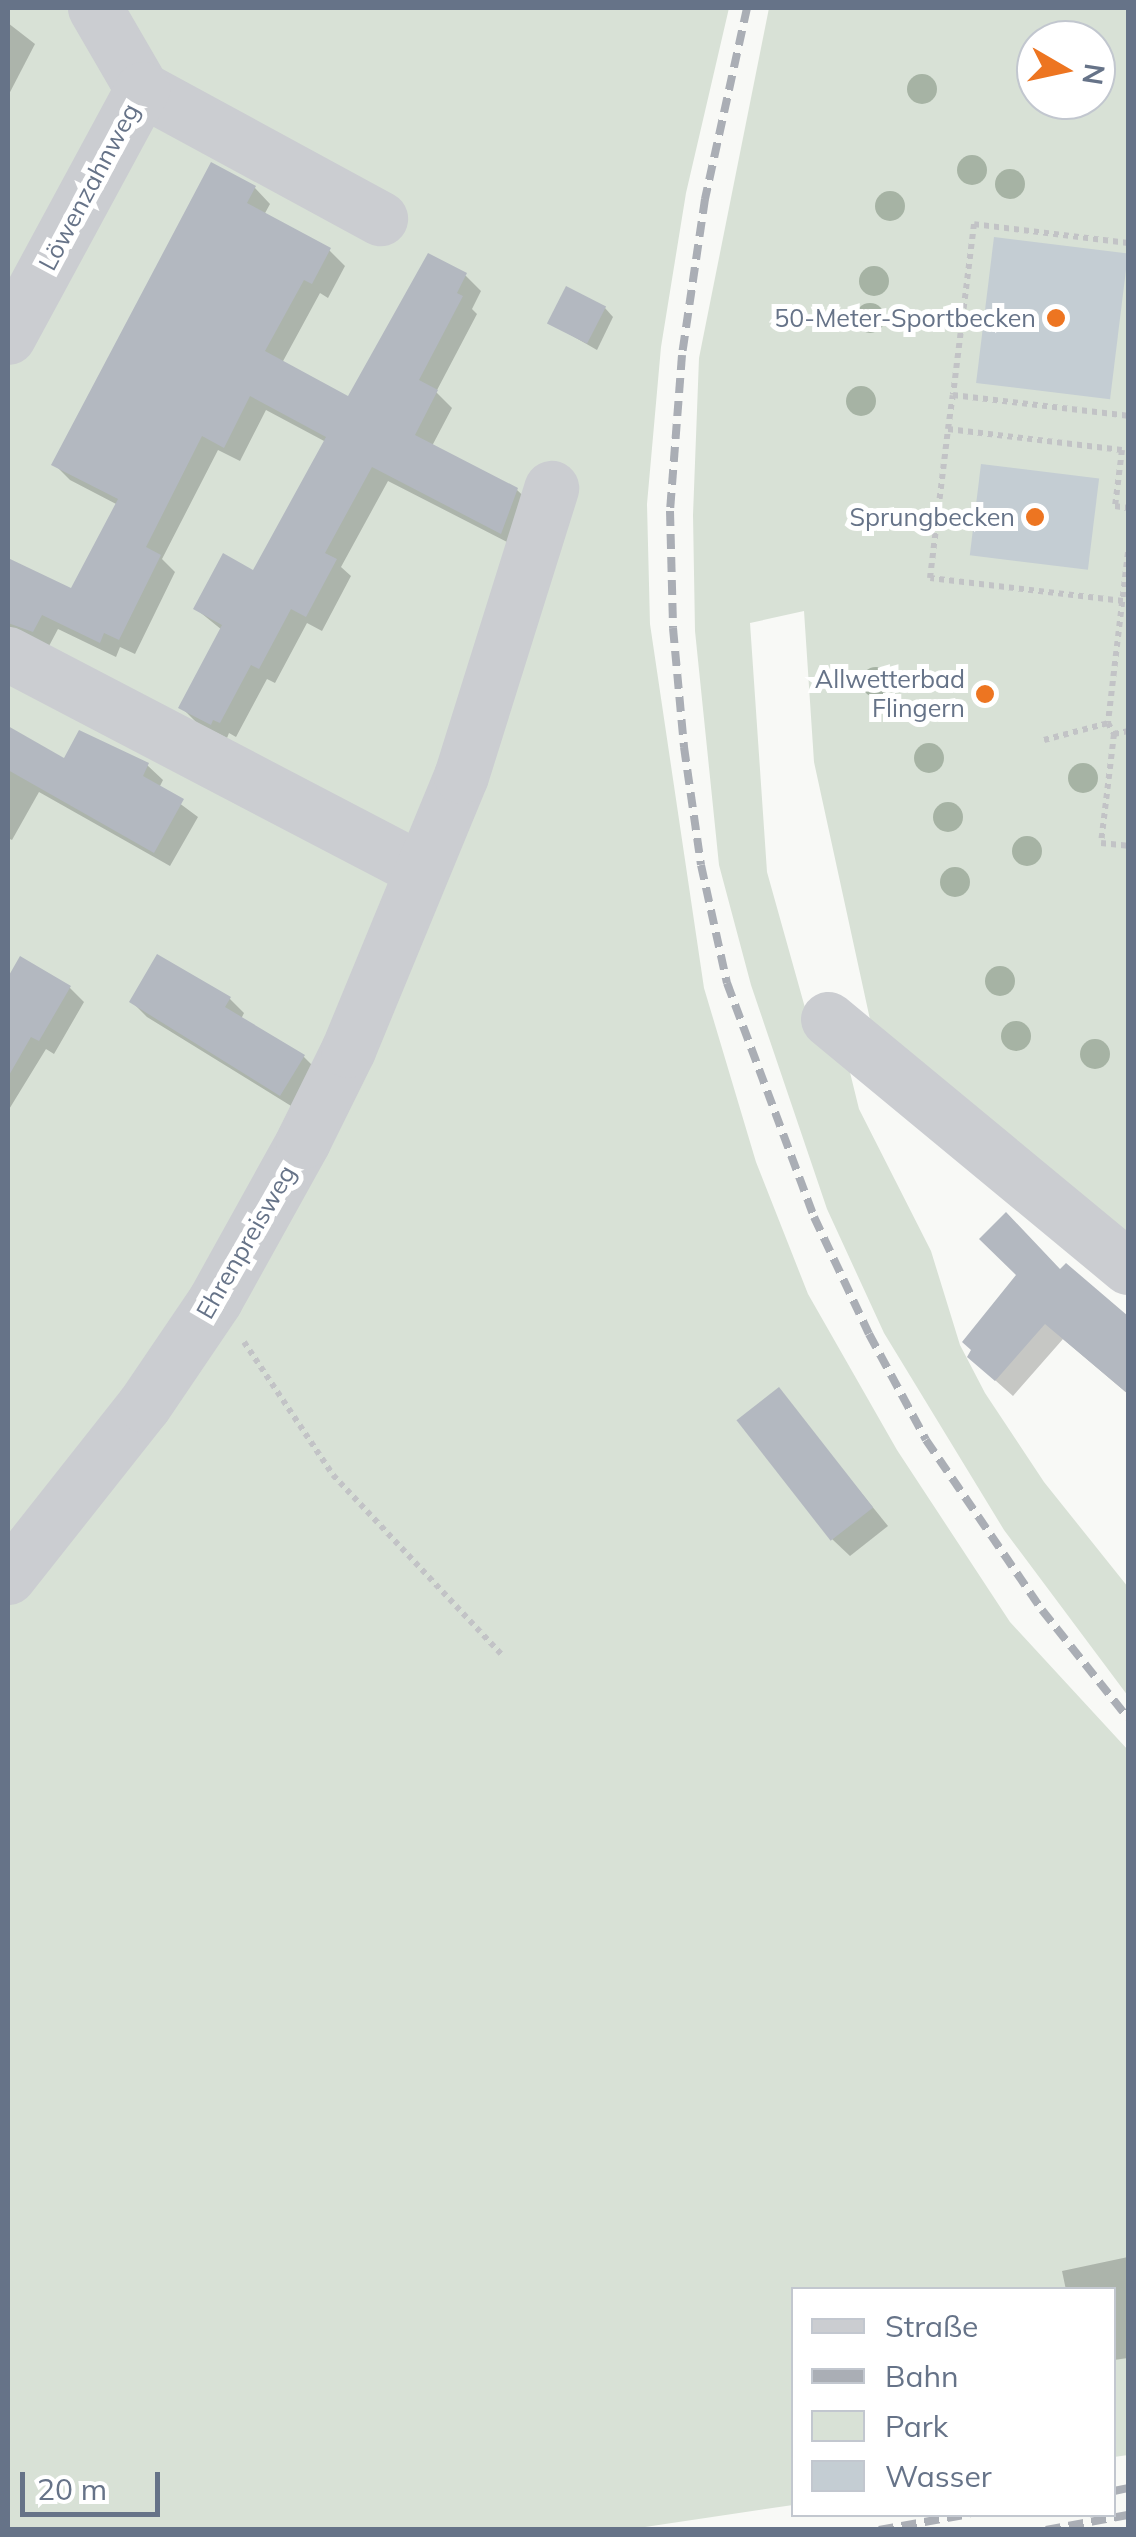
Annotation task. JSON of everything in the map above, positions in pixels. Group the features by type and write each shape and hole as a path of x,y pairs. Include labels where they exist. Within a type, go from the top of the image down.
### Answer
{"street":[{"name":"Löwenzahnweg","path":"96,8 142,90 380,218"},
{"name":"Löwenzahnweg","path":"8,338 142,90"},
{"name":"Ehrenpreisweg","path":"8,1577 144,1405 215,1300 348,1050 460,776 551,488"},
{"path":"8,654 422,870"},
{"path":"828,1019 1128,1267"}],"path":[{"path":"1123,602 930,578 974,224 1128,243"},
{"path":"953,395 1128,416"},
{"path":"948,429 1122,450 1115,506 1128,508"},
{"path":"1128,552 1108,723 1114,734 1101,843 1128,846"},
{"path":"1044,740 1108,723"},
{"path":"1114,734 1128,731"},
{"path":"215,1300 334,1475 503,1656"}],"green space":[{"path":"8,8 729,8 686,193 661,347 647,504 650,624 704,988 756,1162 808,1294 897,1450 1010,1622 1128,1750 1128,2455 1116,2457 1116,2287 791,2287 791,2505 625,2530 8,2529 8,1590 157,1404 236,1280 321,1120 467,782 556,508 515,561 464,745 416,871 341,1042 225,1262 137,1397 8,1553"},
{"name":"Allwetterbad Flingern","path":"769,8 1128,8 1128,1255 876,1047 814,762 804,611 750,623 767,872 809,1022 843,1044 859,1109 931,1251 960,1345 985,1393 1044,1482 1128,1587 1128,1696 1004,1530 884,1333 827,1209 751,985 719,865 695,631 693,515 699,358"}],"water":[{"name":"50-Meter-Sportbecken","path":"994,237 1128,253 1110,399 976,383"},
{"name":"Sprungbecken","path":"981,464 1099,479 1088,570 970,555"}],"building":[{"path":"211,162 256,186 247,203 331,248 312,284 304,280 265,351 348,396 428,253 467,273 457,293 463,296 419,380 438,390 415,435 518,488 501,534 372,467 325,553 337,559 306,617 291,609 259,669 251,665 220,723 213,720 211,725 178,708 222,625 193,609 223,553 253,570 326,437 250,396 224,448 202,436 146,547 161,555 119,640 104,633 100,643 42,615 33,632 8,623 8,558 71,588 118,499 51,465"},
{"path":"566,286 606,306 587,344 547,323"},
{"path":"8,726 64,758 79,730 149,763 143,776 184,799 154,853 8,770"},
{"path":"157,954 231,997 225,1007 305,1055 280,1096 129,1002"},
{"path":"20,956 71,986 39,1041 31,1037 8,1077 8,977"},
{"path":"1006,1212 1060,1269 1066,1263 1128,1316 1128,1394 1045,1324 995,1381 967,1357 971,1350 962,1342 1016,1275 979,1239"},
{"path":"779,1387 873,1508 831,1541 736,1420"}],"railway":[{"path":"747,8 705,199 682,355 670,511 673,628 684,747 701,865 727,983 814,1217 869,1334 926,1440 1042,1610 1128,1718"},
{"path":"1116,2491 1128,2488"},
{"path":"1046,2530 1128,2515"},
{"path":"879,2530 953,2517"}],"place":[{"name":"50-Meter-Sportbecken","path":"1056,318"},
{"name":"Sprungbecken","path":"1035,517"},
{"name":"Allwetterbad Flingern","path":"985,694"}]}
